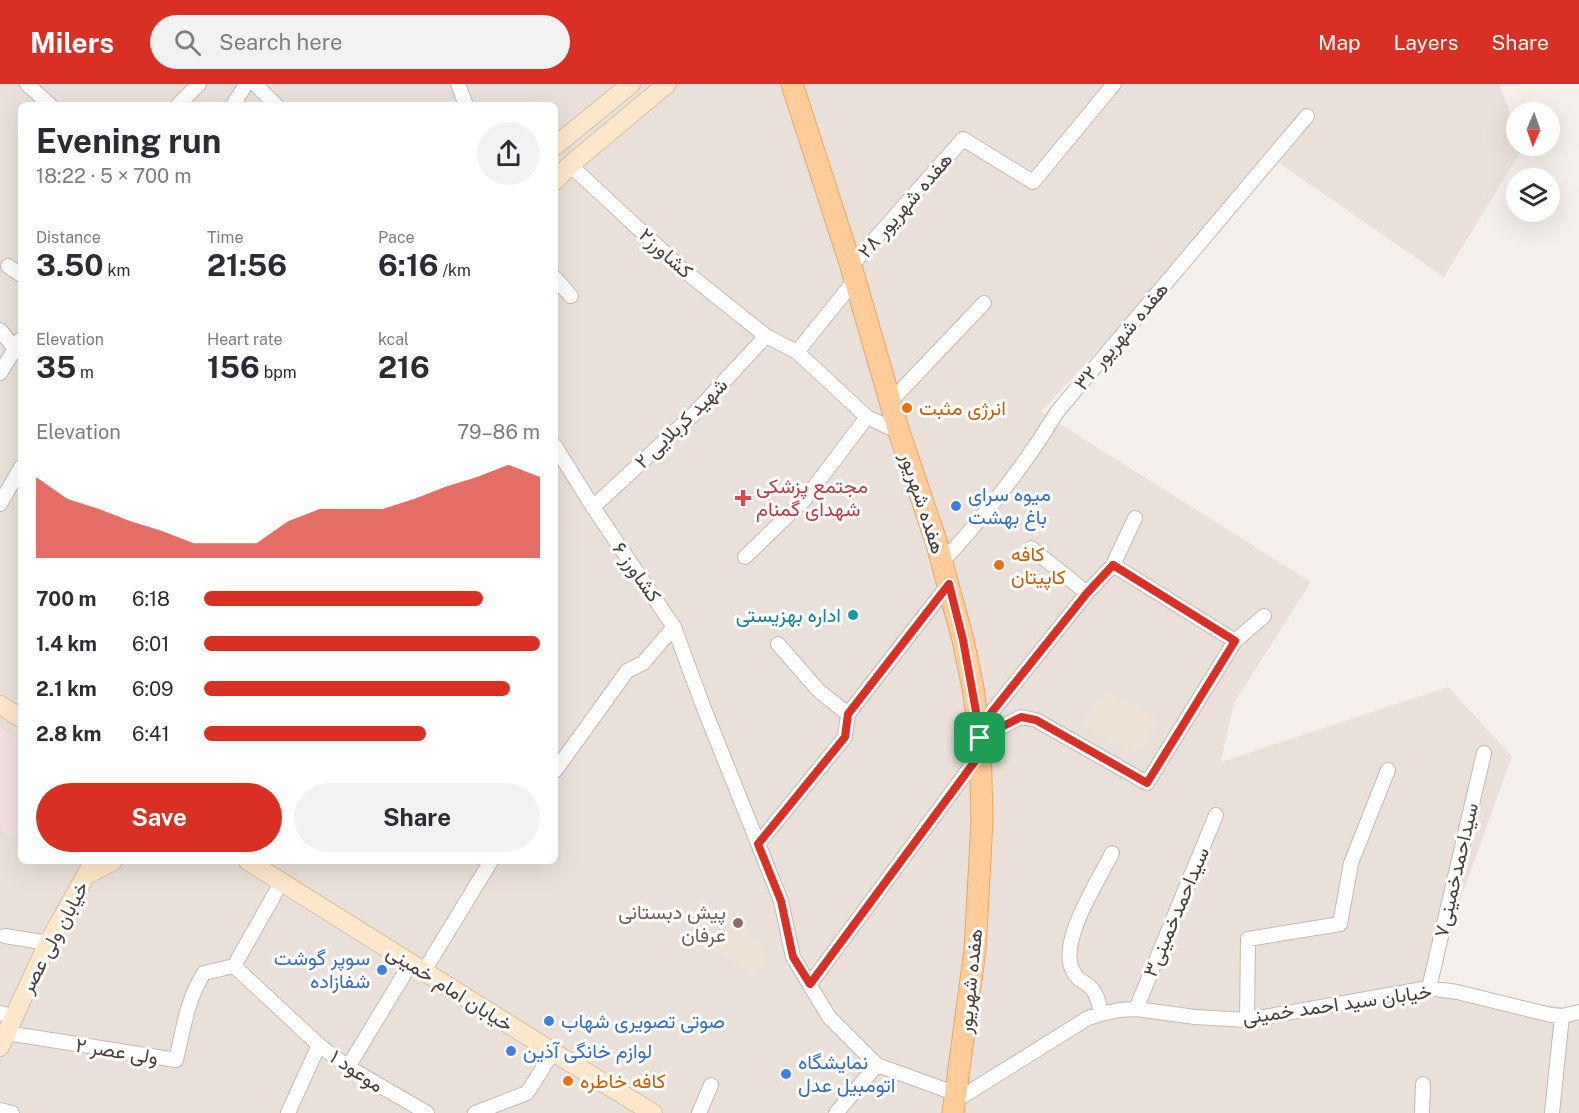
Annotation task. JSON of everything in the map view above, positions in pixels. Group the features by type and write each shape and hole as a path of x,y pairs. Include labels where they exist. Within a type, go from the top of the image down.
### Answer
{"main road":[{"path":"558,144 631,84"},
{"path":"558,178 570,165 667,84"},
{"name":"هفده شهریور","path":"793,85 853,273 899,432 949,584 963,640 980,740 982,821 975,950 955,1103"},
{"path":"0,705 18,716"},
{"name":"خیابان امام خمینی","path":"252,864 654,1113"},
{"name":"خیابان ولی عصر","path":"5,1027 91,865"}],"street":[{"path":"27,84 47,102"},
{"path":"181,102 200,84"},
{"path":"235,102 246,84"},
{"path":"255,84 273,102"},
{"path":"458,84 465,102"},
{"name":"هفده شهریور ۲۸","path":"853,273 963,139 1033,182 1114,84"},
{"name":"هفده شهریور ۳۲","path":"942,562 966,537 1058,412 1307,116"},
{"name":"کشاورز۲","path":"570,165 681,268 766,336 797,352 867,417 899,432"},
{"path":"8,266 18,273"},
{"path":"797,352 853,273"},
{"path":"558,282 571,297"},
{"path":"890,402 984,303"},
{"path":"0,330 18,346"},
{"name":"شهید کربلایی ۲","path":"592,507 694,414 766,336"},
{"path":"0,373 18,348"},
{"path":"745,557 805,500 867,417"},
{"name":"کشاورز ۶","path":"558,451 592,507 649,587 674,627 781,901 793,957 829,1017 877,1065"},
{"path":"0,504 18,472"},
{"path":"810,984 980,740 1087,593 1113,565 1135,518"},
{"path":"1031,548 1087,593"},
{"path":"1113,565 1235,641"},
{"path":"758,844 845,737 848,714 949,584"},
{"path":"980,740 1021,717 1036,720 1147,783 1235,641 1264,616"},
{"path":"558,767 627,671 642,663 674,627"},
{"path":"778,644 819,691 848,714"},
{"name":"سیداحمدخمینی۷","path":"1429,988 1484,753"},
{"path":"1247,1020 1248,939 1340,924 1351,862 1388,770"},
{"name":"سیداحمدخمینی۳","path":"1136,1009 1216,815"},
{"path":"1101,1014 1098,998 1090,987 1079,981 1068,959 1071,940 1081,914 1112,853"},
{"path":"348,1067 489,864"},
{"path":"234,966 281,883"},
{"path":"5,936 48,943"},
{"name":"ولی عصر ۲","path":"5,1027 176,1060 196,984 204,973 234,966"},
{"name":"موعود ۱","path":"234,966 319,1045 348,1067 427,1113"},
{"name":"خیابان سید احمد خمینی","path":"955,1103 1088,1018 1119,1010 1136,1009 1195,1017 1247,1020 1429,988 1457,992 1551,1016 1562,1016"},
{"path":"1552,1113 1562,1016 1579,1012"},
{"path":"288,1113 319,1045"},
{"path":"475,1113 527,1093 553,1052"},
{"path":"836,1113 877,1065 955,1103"},
{"path":"1422,1113 1423,1084"},
{"path":"699,1113 711,1085"},
{"path":"0,1110 12,1113"}],"shaded area":[{"path":"0,84 1499,84 1506,102 1506,156 1518,156 1511,168 1506,168 1506,175 1444,277 1273,159 1041,412 1311,582 1234,703 1221,762 1448,687 1512,756 1429,987 1579,1010 1579,1113 0,1113"},
{"path":"1106,691 1160,721 1137,753 1082,724"},
{"path":"0,727 18,740 18,841 0,829"},
{"path":"740,909 752,936 769,960 749,975 731,959 711,948"}],"place":[{"name":"انرژی مثبت","path":"907,408"},
{"name":"مجتمع پزشکی شهدای گمنام","path":"743,498"},
{"name":"میوه سرای باغ بهشت","path":"956,506"},
{"name":"کافه کاپیتان","path":"999,565"},
{"name":"اداره بهزیستی","path":"853,615"},
{"name":"پیش دبستانی عرفان","path":"738,923"},
{"name":"سوپر گوشت شفازاده","path":"382,970"},
{"name":"صوتی تصویری شهاب","path":"549,1021"},
{"name":"لوازم خانگی آذین","path":"511,1051"},
{"name":"نمایشگاه اتومبیل عدل","path":"786,1074"},
{"name":"کافه خاطره","path":"568,1081"}],"route":[{"path":"1113,565 1235,641 1147,783 1036,720 1021,717 980,738 981,753 810,984 793,957 781,901 758,844 845,737 848,714 949,584 963,640 979,728 1087,593 1113,565"}]}
